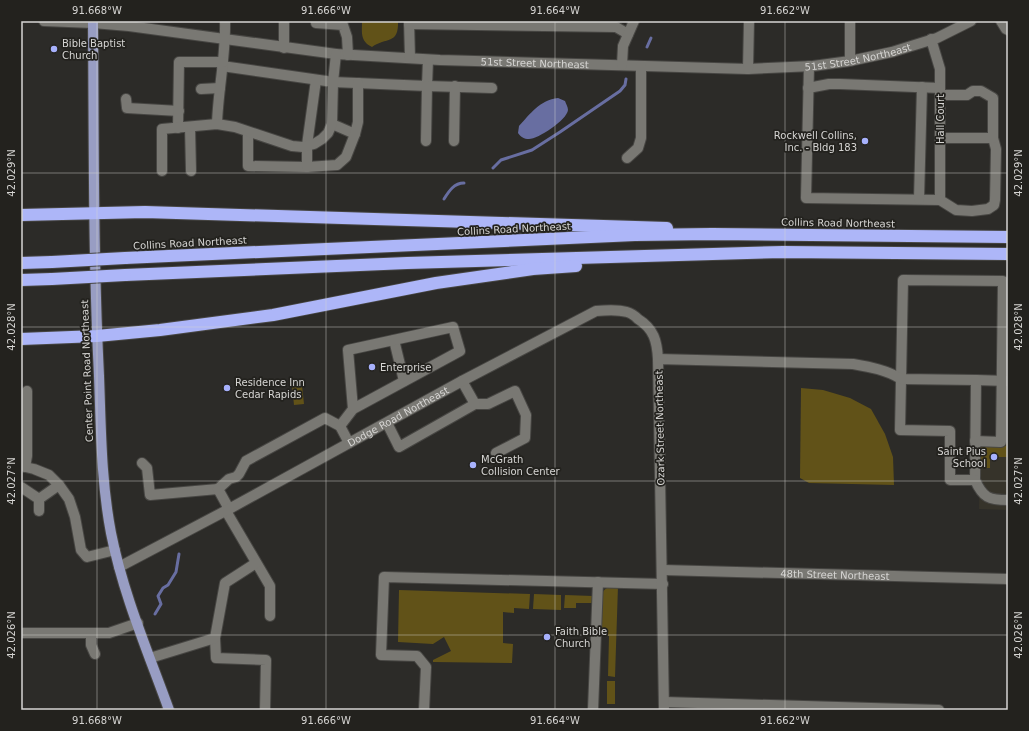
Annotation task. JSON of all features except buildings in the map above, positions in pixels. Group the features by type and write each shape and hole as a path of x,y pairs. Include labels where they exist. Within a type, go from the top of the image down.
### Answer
{"highway":[{"path":"21,215 145,212 662,227 712,234"},
{"name":"Collins Road Northeast","path":"21,263 635,235 712,234 1008,237"},
{"path":"21,339 97,336 160,330 273,315 436,283 533,269 629,261 783,252"},
{"path":"21,280 407,263 783,252 1008,254"}],"main road":[{"name":"Center Point Road Northeast","path":"93,22 93,214 97,336 106,500 119,567 169,710"}],"street":[{"name":"51st Street Northeast","path":"44,21 93,22 284,48 348,55 428,60 748,69 809,66 850,61 892,52 931,39 971,21"},
{"path":"217,124 226,39 225,21"},
{"path":"284,21 284,48"},
{"path":"316,21 316,23 343,23 347,37 348,55"},
{"path":"622,65 623,46 634,21"},
{"path":"748,69 749,21"},
{"path":"850,21 850,61"},
{"path":"1001,21 1008,30"},
{"path":"410,58 409,23 592,24 616,27 628,34"},
{"name":"Hall Court","path":"931,39 940,69 940,200"},
{"path":"162,172 162,129 217,124 234,127 292,146 303,147 322,139 328,133 332,124 333,82 336,54"},
{"path":"426,141 428,60"},
{"path":"178,128 180,62 223,64 333,82 492,88"},
{"path":"627,158 638,148 642,138 641,66"},
{"path":"808,88 829,84 922,87 940,92 967,95 973,91 981,91 993,98 993,138 996,149 994,205 988,209 972,211 956,210 940,200 806,198 808,88 809,66"},
{"path":"307,167 307,146 316,80"},
{"path":"248,132 248,166 307,167 337,164 346,158 355,134 358,122 358,83"},
{"path":"454,86 454,142"},
{"path":"919,199 922,87"},
{"path":"201,89 220,88"},
{"path":"126,99 127,108 179,111"},
{"path":"332,124 355,134"},
{"path":"190,127 191,171"},
{"path":"940,138 993,138"},
{"path":"975,441 1002,442 1005,381 1005,291 1003,281 903,280 898,376 900,430 950,431 950,480 975,480"},
{"name":"Dodge Road Northeast","path":"119,567 228,510 462,381 596,311 614,310 629,312 645,324 653,333 657,344 658,359"},
{"path":"340,426 353,409 460,351 453,327 348,350 353,409"},
{"path":"394,340 404,381"},
{"name":"Ozark Street Northeast","path":"664,706 663,570 658,359 853,364 873,368 898,376 1005,381"},
{"path":"976,380 975,480 978,488 988,498 995,500 1008,500"},
{"path":"462,381 475,404"},
{"path":"27,392 27,456 23,467 34,469 49,476 69,499 75,517 81,550 87,557 115,550"},
{"path":"386,423 399,446 475,404 488,404 515,392 526,415 525,438 496,453"},
{"path":"142,463 147,468 150,495 218,489 230,478 236,477 239,474 246,461 325,418 340,426 349,443"},
{"path":"39,498 58,485"},
{"path":"21,487 39,498"},
{"path":"218,489 256,563 270,586 270,616"},
{"path":"39,498 39,510"},
{"path":"256,563 224,583 215,638 216,658 266,660 265,710"},
{"name":"48th Street Northeast","path":"663,570 1008,579"},
{"path":"424,710 426,667 417,656 381,655 384,577 663,584"},
{"path":"593,710 598,582"},
{"path":"21,633 109,633 138,623"},
{"path":"91,634 91,645 95,654"},
{"path":"150,658 215,638"},
{"path":"664,706 939,710"}],"shaded area":[{"path":"362,21 398,21 398,29 394,37 372,47 365,42 362,36"},
{"name":"Saint Pius School","path":"1007,383 1008,510 979,509 980,446 1006,446"},
{"path":"302,385 304,404 294,405 292,386"},
{"path":"801,388 823,390 850,398 871,409 885,434 893,457 894,485 809,483 800,478"},
{"path":"1007,440 1008,457 990,457 990,468 980,468 980,446 1006,446"},
{"path":"618,586 615,677 608,676 609,636 600,636 603,591 607,588"},
{"path":"399,590 530,594 529,609 514,608 514,613 503,612 503,643 513,644 512,663 433,662 433,660 451,651 444,637 433,644 398,642"},
{"path":"534,594 561,595 561,610 533,609"},
{"path":"565,595 593,596 593,603 576,603 576,608 564,608"},
{"path":"607,681 615,681 615,704 607,704"}],"water":[{"path":"558,98 565,101 568,110 558,124 533,138 526,139 520,136 518,133 519,126 531,112 546,102"}],"waterway":[{"path":"647,47 651,38"},
{"path":"493,168 501,160 532,150 560,132 620,91 625,85 626,79"},
{"path":"444,199 450,190 457,184 464,183"},
{"path":"155,614 161,604 158,596 163,588 168,585 176,572 179,554"}],"place":[{"name":"Bible Baptist Church","path":"54,49"},
{"name":"Rockwell Collins, Inc. - Bldg 183","path":"865,141"},
{"name":"Enterprise","path":"372,367"},
{"name":"Residence Inn Cedar Rapids","path":"227,388"},
{"name":"Saint Pius School","path":"994,457"},
{"name":"McGrath Collision Center","path":"473,465"},
{"name":"Faith Bible Church","path":"547,637"}]}
